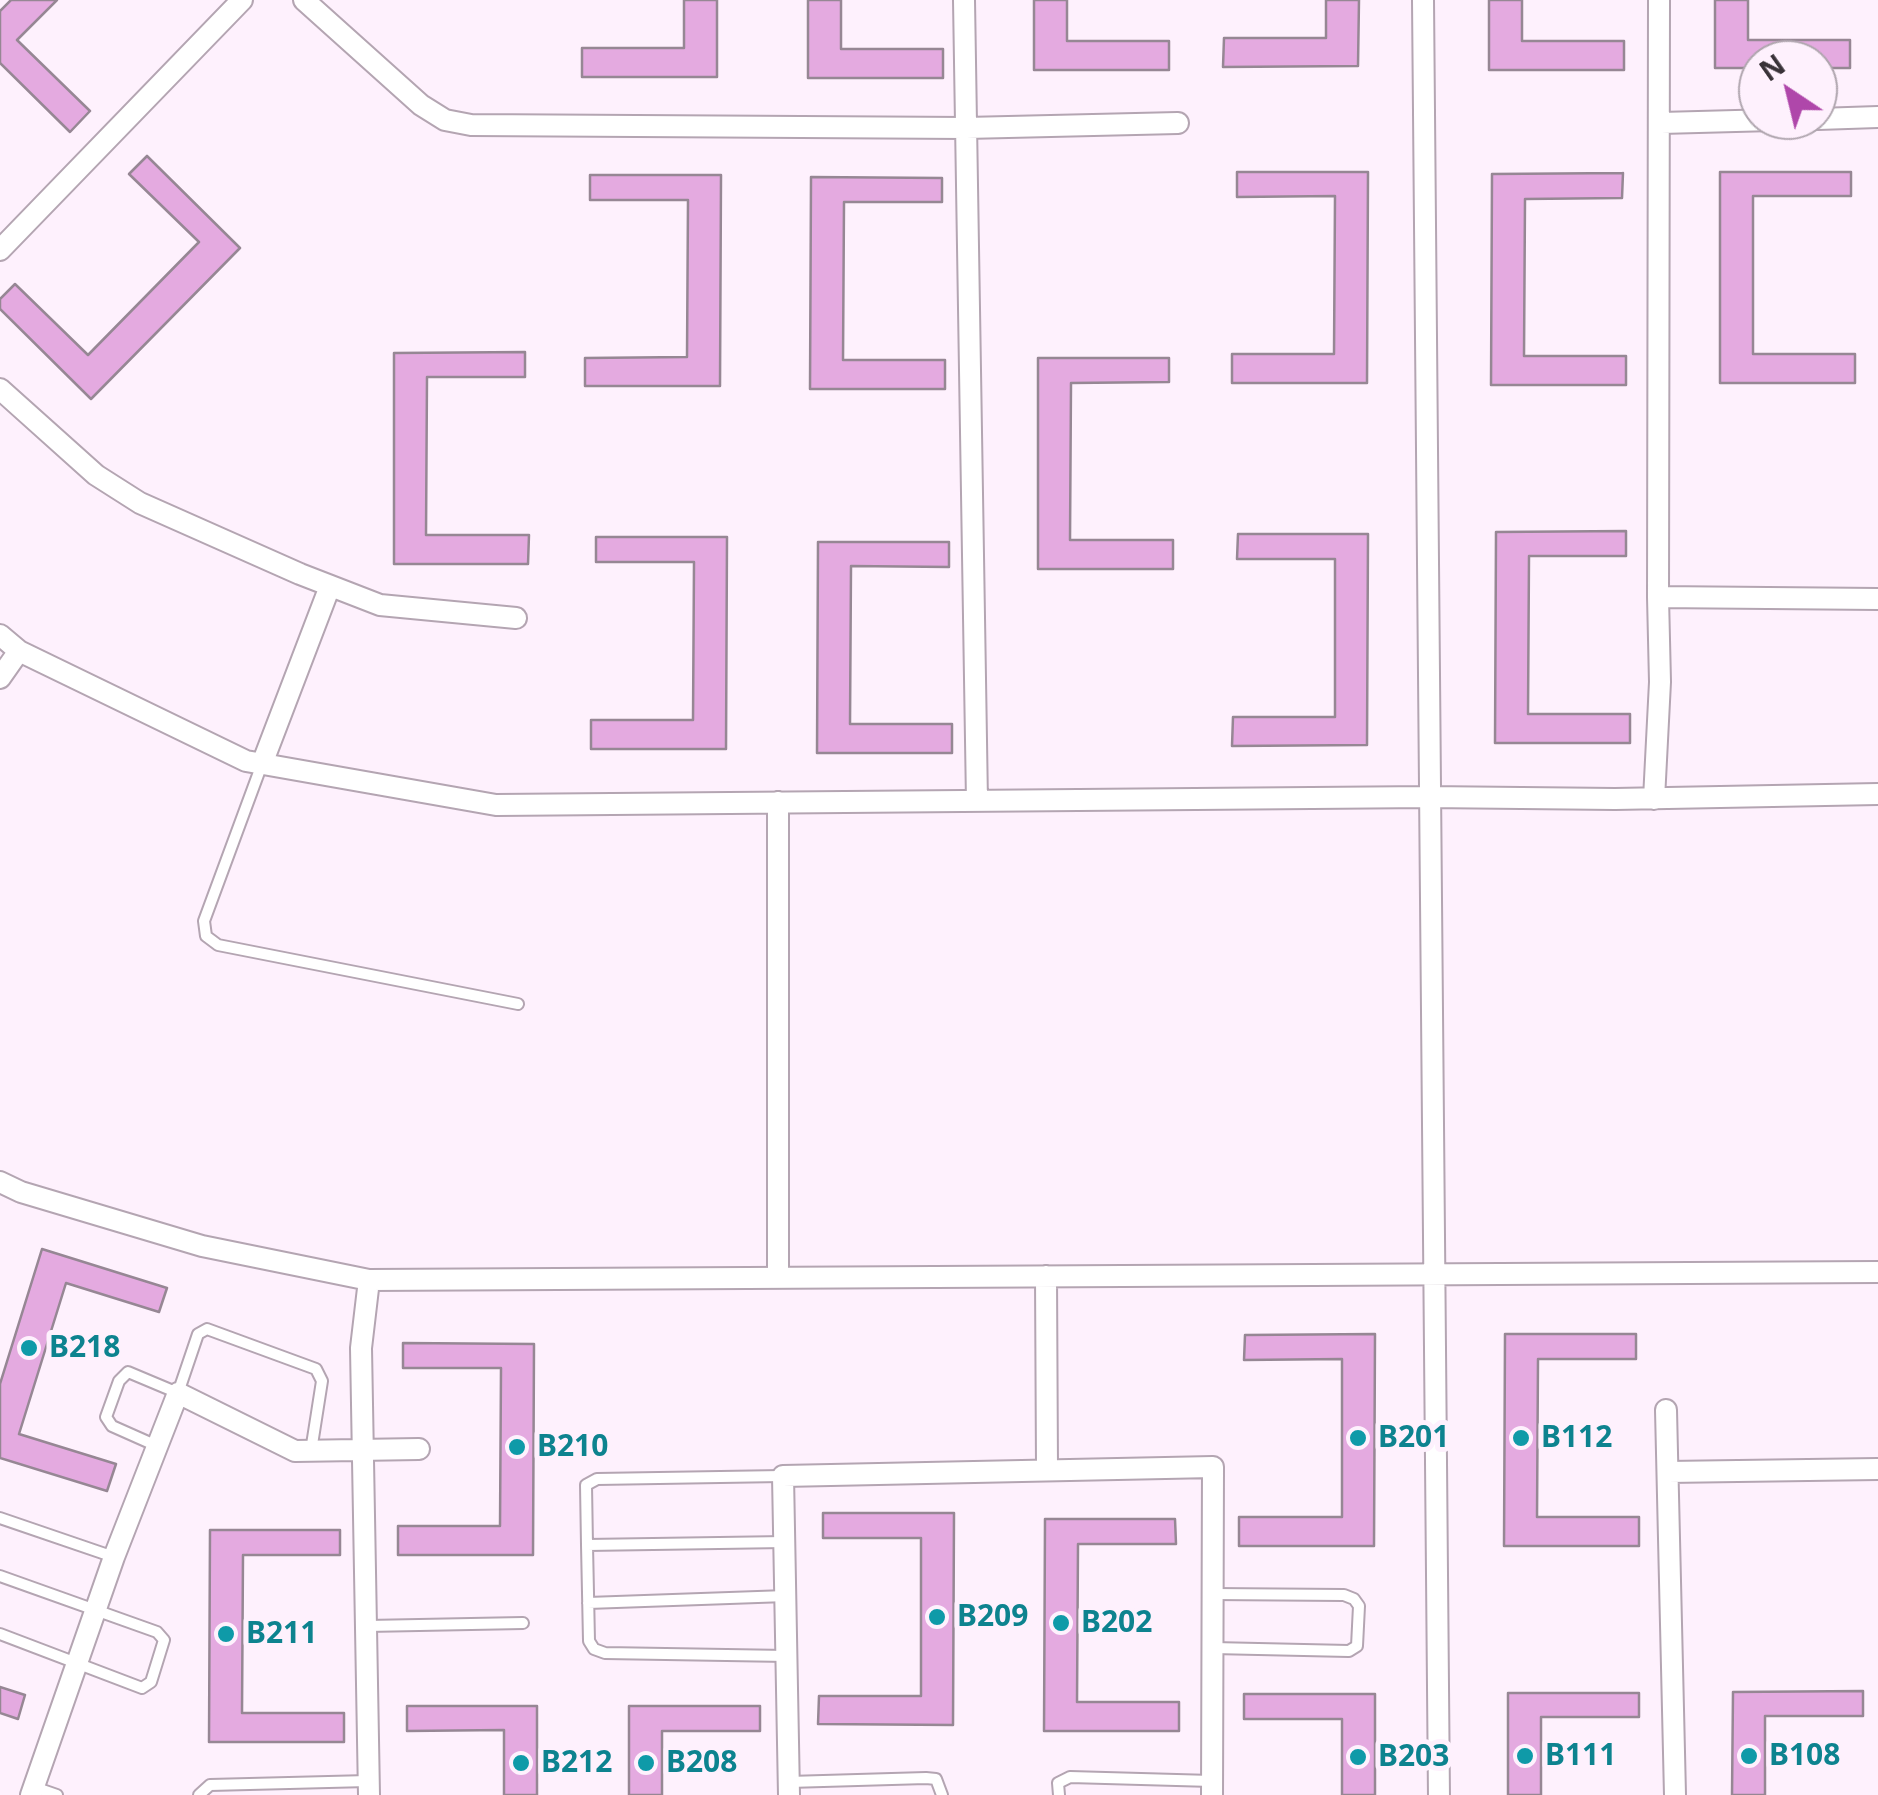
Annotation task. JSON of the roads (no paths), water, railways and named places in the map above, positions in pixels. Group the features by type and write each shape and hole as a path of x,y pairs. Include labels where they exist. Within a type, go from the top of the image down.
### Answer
{"street":[{"path":"0,250 242,0"},
{"path":"304,0 421,105 445,120 471,126 966,128 1178,123"},
{"path":"964,0 977,800"},
{"path":"1423,0 1439,1795"},
{"path":"1654,799 1660,682 1659,0"},
{"path":"1838,118 1878,117"},
{"path":"1661,123 1738,121"},
{"path":"0,389 96,475 140,503 380,605 516,618"},
{"path":"262,764 330,586"},
{"path":"1658,597 1878,599"},
{"path":"0,635 18,650 246,761 496,805 1428,797 1654,799 1878,794"},
{"path":"0,678 18,650"},
{"path":"778,802 778,1278"},
{"path":"0,1182 21,1192 202,1246 369,1280 1878,1272"},
{"path":"1046,1276 1046,1468"},
{"path":"369,1280 361,1348 369,1788"},
{"path":"32,1791 94,1612 178,1393 295,1451 418,1449"},
{"path":"1666,1410 1675,1795"},
{"path":"789,1789 783,1476 1213,1467 1212,1788"},
{"path":"1668,1472 1878,1469"}],"lane":[{"path":"262,764 204,920 206,936 218,946 518,1004"},
{"path":"158,1446 112,1426 106,1418 119,1381 128,1372 178,1393 198,1334 206,1328 316,1369 322,1381 311,1450"},
{"path":"783,1476 597,1479 586,1485 588,1603 589,1641 594,1650 605,1653 787,1656"},
{"path":"0,1518 114,1558"},
{"path":"587,1545 785,1542"},
{"path":"0,1576 157,1632 164,1640 151,1682 142,1688 0,1634"},
{"path":"1212,1594 1344,1595 1359,1606 1357,1646 1349,1650 1212,1648"},
{"path":"588,1603 786,1596"},
{"path":"366,1626 523,1623"},
{"path":"1059,1795 1058,1782 1070,1777 1212,1788"},
{"path":"789,1789 926,1778 936,1780 942,1795"},
{"path":"198,1795 210,1785 369,1788"},
{"path":"32,1791 57,1795"}],"place":[{"name":"B218","path":"29,1348"},
{"name":"B201","path":"1358,1438"},
{"name":"B112","path":"1521,1438"},
{"name":"B210","path":"517,1447"},
{"name":"B209","path":"937,1617"},
{"name":"B202","path":"1061,1623"},
{"name":"B211","path":"226,1634"},
{"name":"B111","path":"1525,1756"},
{"name":"B108","path":"1749,1756"},
{"name":"B203","path":"1358,1757"},
{"name":"B212","path":"521,1763"},
{"name":"B208","path":"646,1763"}]}
